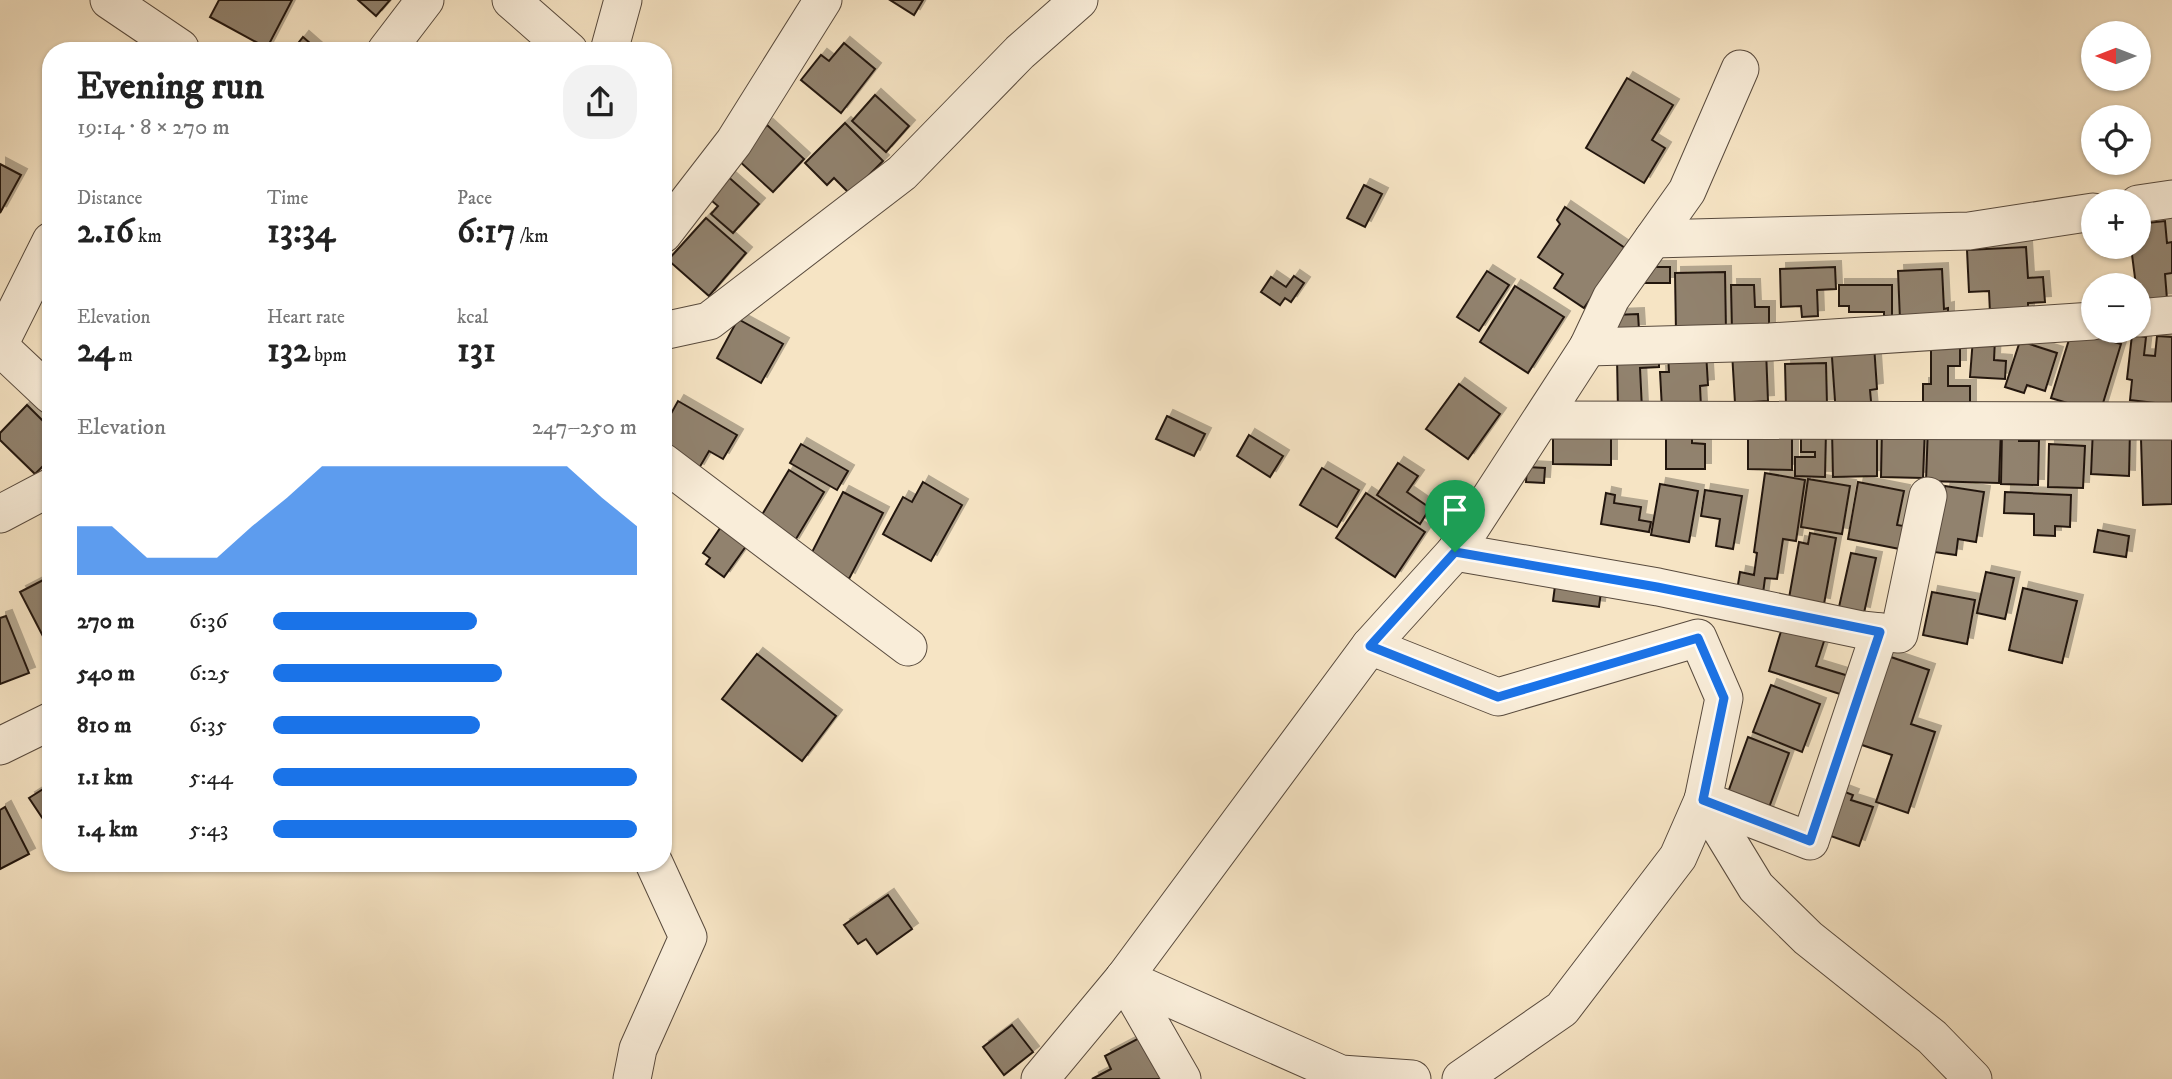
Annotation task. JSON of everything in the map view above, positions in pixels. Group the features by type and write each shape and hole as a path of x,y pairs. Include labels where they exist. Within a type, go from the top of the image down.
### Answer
{"street":[{"path":"110,0 171,42"},
{"path":"393,42 425,0"},
{"path":"511,0 559,42"},
{"path":"611,42 623,0"},
{"path":"672,222 734,142 823,0"},
{"path":"672,329 709,321 902,173 1020,52 1079,0"},
{"path":"1040,1079 1124,978 1370,646 1455,552 1588,347 1611,298 1687,191 1740,69"},
{"path":"2151,202 2172,199"},
{"path":"1653,239 1969,231 2081,214"},
{"path":"42,259 0,345 42,386"},
{"path":"2151,317 2172,315"},
{"path":"1588,347 1770,342 2081,322"},
{"path":"1543,420 2172,421"},
{"path":"672,469 908,647"},
{"path":"0,514 42,492"},
{"path":"1455,552 1657,587 1899,635 1928,496"},
{"path":"1703,800 1810,841 1880,632"},
{"path":"1370,646 1498,697 1698,638 1724,698 1703,800 1678,857 1562,1009 1461,1079"},
{"path":"0,746 42,725"},
{"path":"1703,800 1756,887 1808,938 1932,1037 1973,1079"},
{"path":"632,1079 638,1049 688,937 658,872"},
{"path":"1124,978 1182,1079"},
{"path":"1124,978 1341,1074 1412,1079"}],"building":[{"path":"219,0 292,0 270,42 256,42 210,17"},
{"path":"358,0 390,0 376,16"},
{"path":"890,0 923,0 914,15"},
{"path":"844,43 875,69 841,113 801,80 821,55 829,61"},
{"path":"1627,78 1673,105 1652,140 1665,148 1644,183 1586,148"},
{"path":"875,95 909,126 886,152 852,121"},
{"path":"845,123 883,161 850,194 834,178 827,185 805,163"},
{"path":"767,125 804,159 773,192 737,159"},
{"path":"0,164 21,175 0,213"},
{"path":"725,174 759,204 733,233 711,214 718,206 706,196"},
{"path":"1364,185 1382,194 1365,227 1347,218"},
{"path":"1565,207 1625,248 1584,308 1554,288 1563,274 1538,257 1560,224 1557,220"},
{"path":"706,218 746,253 709,296 672,264 672,256"},
{"path":"2165,221 2167,243 2172,242 2172,273 2165,274 2167,299 2151,300 2151,273 2134,273 2133,259 2151,259 2151,223"},
{"path":"2026,247 2028,278 2043,277 2045,302 2028,303 2028,311 1990,313 1989,291 1969,292 1967,250"},
{"path":"1644,267 1670,267 1670,283 1644,283"},
{"path":"1835,267 1836,289 1817,290 1818,316 1802,317 1801,306 1781,307 1780,269"},
{"path":"1942,269 1944,309 1948,308 1948,318 1900,320 1898,271"},
{"path":"1487,271 1509,285 1479,331 1457,317"},
{"path":"1725,272 1726,332 1676,333 1675,273"},
{"path":"1294,276 1304,283 1291,302 1285,298 1280,305 1261,292 1271,277 1286,287"},
{"path":"1731,285 1754,285 1755,307 1769,307 1769,330 1732,331"},
{"path":"1839,285 1892,285 1892,322 1884,322 1884,312 1849,312 1849,306 1839,306"},
{"path":"1515,286 1564,317 1528,373 1480,342"},
{"path":"1638,314 1639,330 1615,331 1614,315"},
{"path":"738,319 783,344 761,383 717,358"},
{"path":"2072,330 2081,333 2081,343 2121,344 2100,413 2051,398"},
{"path":"2157,336 2172,337 2172,405 2130,400 2132,380 2127,379 2131,343 2145,343 2144,355 2155,356"},
{"path":"1973,338 1995,339 1994,360 2006,361 2005,379 1970,377"},
{"path":"2020,341 2057,353 2045,391 2027,385 2024,393 2005,387"},
{"path":"1831,343 1874,345 1877,389 1870,390 1872,412 1836,415"},
{"path":"1931,344 1960,344 1960,366 1948,366 1948,386 1970,386 1970,412 1923,412 1923,384 1931,384"},
{"path":"1766,350 1768,401 1735,403 1732,352"},
{"path":"1706,352 1708,385 1700,386 1701,407 1662,409 1660,372 1669,372 1668,354"},
{"path":"1659,356 1659,367 1640,368 1642,409 1618,410 1617,358"},
{"path":"1826,363 1827,405 1786,407 1785,364"},
{"path":"1459,384 1500,414 1468,459 1426,429"},
{"path":"678,401 737,435 723,459 709,451 698,470 672,456 672,412"},
{"path":"27,405 42,420 42,467 35,474 0,440 0,433"},
{"path":"1167,416 1205,434 1194,456 1156,439"},
{"path":"1928,426 2001,428 1999,483 1926,481"},
{"path":"1882,427 1925,427 1923,478 1881,477"},
{"path":"2093,428 2130,429 2129,476 2091,474"},
{"path":"1748,430 1792,430 1792,470 1748,469"},
{"path":"1832,430 1877,430 1877,476 1833,477"},
{"path":"2002,430 2019,431 2019,441 2039,441 2038,485 2001,484"},
{"path":"1826,431 1825,477 1795,476 1795,457 1815,457 1815,452 1801,452 1801,438"},
{"path":"1666,432 1692,432 1692,443 1705,444 1705,469 1666,469"},
{"path":"1553,433 1611,434 1611,465 1553,464"},
{"path":"1249,435 1283,456 1270,477 1237,456"},
{"path":"2172,438 2172,504 2143,505 2141,439"},
{"path":"801,444 848,471 837,490 790,463"},
{"path":"2049,444 2085,446 2083,488 2048,487"},
{"path":"1398,463 1418,476 1407,492 1430,508 1420,524 1377,495"},
{"path":"1527,467 1545,468 1544,483 1526,482"},
{"path":"1322,468 1359,490 1337,527 1300,505"},
{"path":"789,470 824,492 793,544 757,523"},
{"path":"1765,473 1805,480 1796,541 1783,539 1777,579 1765,578 1762,601 1736,597 1740,572 1754,575 1757,553 1754,552"},
{"path":"1808,479 1850,486 1842,534 1801,527"},
{"path":"923,482 962,505 931,561 883,534 903,497 912,502"},
{"path":"1858,482 1904,491 1897,525 1910,527 1905,550 1848,539"},
{"path":"1660,484 1698,491 1689,542 1651,535"},
{"path":"1945,486 1984,492 1976,542 1958,539 1956,555 1934,552"},
{"path":"1705,490 1742,496 1733,549 1716,546 1720,519 1701,516"},
{"path":"843,492 883,513 849,579 809,558"},
{"path":"2005,492 2071,495 2070,527 2055,526 2055,536 2034,535 2034,514 2004,513"},
{"path":"1366,493 1425,532 1395,577 1336,538"},
{"path":"1606,493 1615,495 1614,503 1641,507 1639,520 1651,522 1649,532 1601,524"},
{"path":"723,524 749,542 724,577 706,564 710,558 703,553"},
{"path":"2098,530 2129,536 2126,557 2094,552"},
{"path":"1810,533 1836,538 1824,604 1789,598 1799,542 1808,544"},
{"path":"1851,553 1876,558 1864,613 1839,607"},
{"path":"1986,572 2014,578 2005,619 1977,613"},
{"path":"1556,578 1602,584 1599,607 1553,601"},
{"path":"42,581 42,634 20,592"},
{"path":"2023,588 2077,601 2062,663 2009,650"},
{"path":"1932,592 1975,600 1967,644 1923,635"},
{"path":"6,616 29,673 0,684 0,618"},
{"path":"1785,618 1827,632 1816,666 1852,677 1846,696 1769,671"},
{"path":"757,654 836,716 802,761 722,699"},
{"path":"1882,654 1929,670 1911,724 1935,732 1908,813 1876,802 1892,755 1853,742"},
{"path":"1771,685 1820,704 1802,752 1753,732"},
{"path":"1748,737 1789,753 1767,813 1726,798"},
{"path":"1837,789 1853,795 1851,800 1873,807 1859,846 1822,833"},
{"path":"42,790 42,818 29,798"},
{"path":"5,807 29,854 0,869 0,810"},
{"path":"888,895 912,929 877,954 866,939 858,944 844,925"},
{"path":"1012,1025 1033,1052 1004,1075 983,1047"},
{"path":"1145,1035 1168,1079 1092,1079 1111,1069 1105,1056"}],"route":[{"path":"1455,552 1657,587 1880,632 1810,841 1703,800 1724,698 1698,638 1498,697 1370,646 1455,552"}]}
